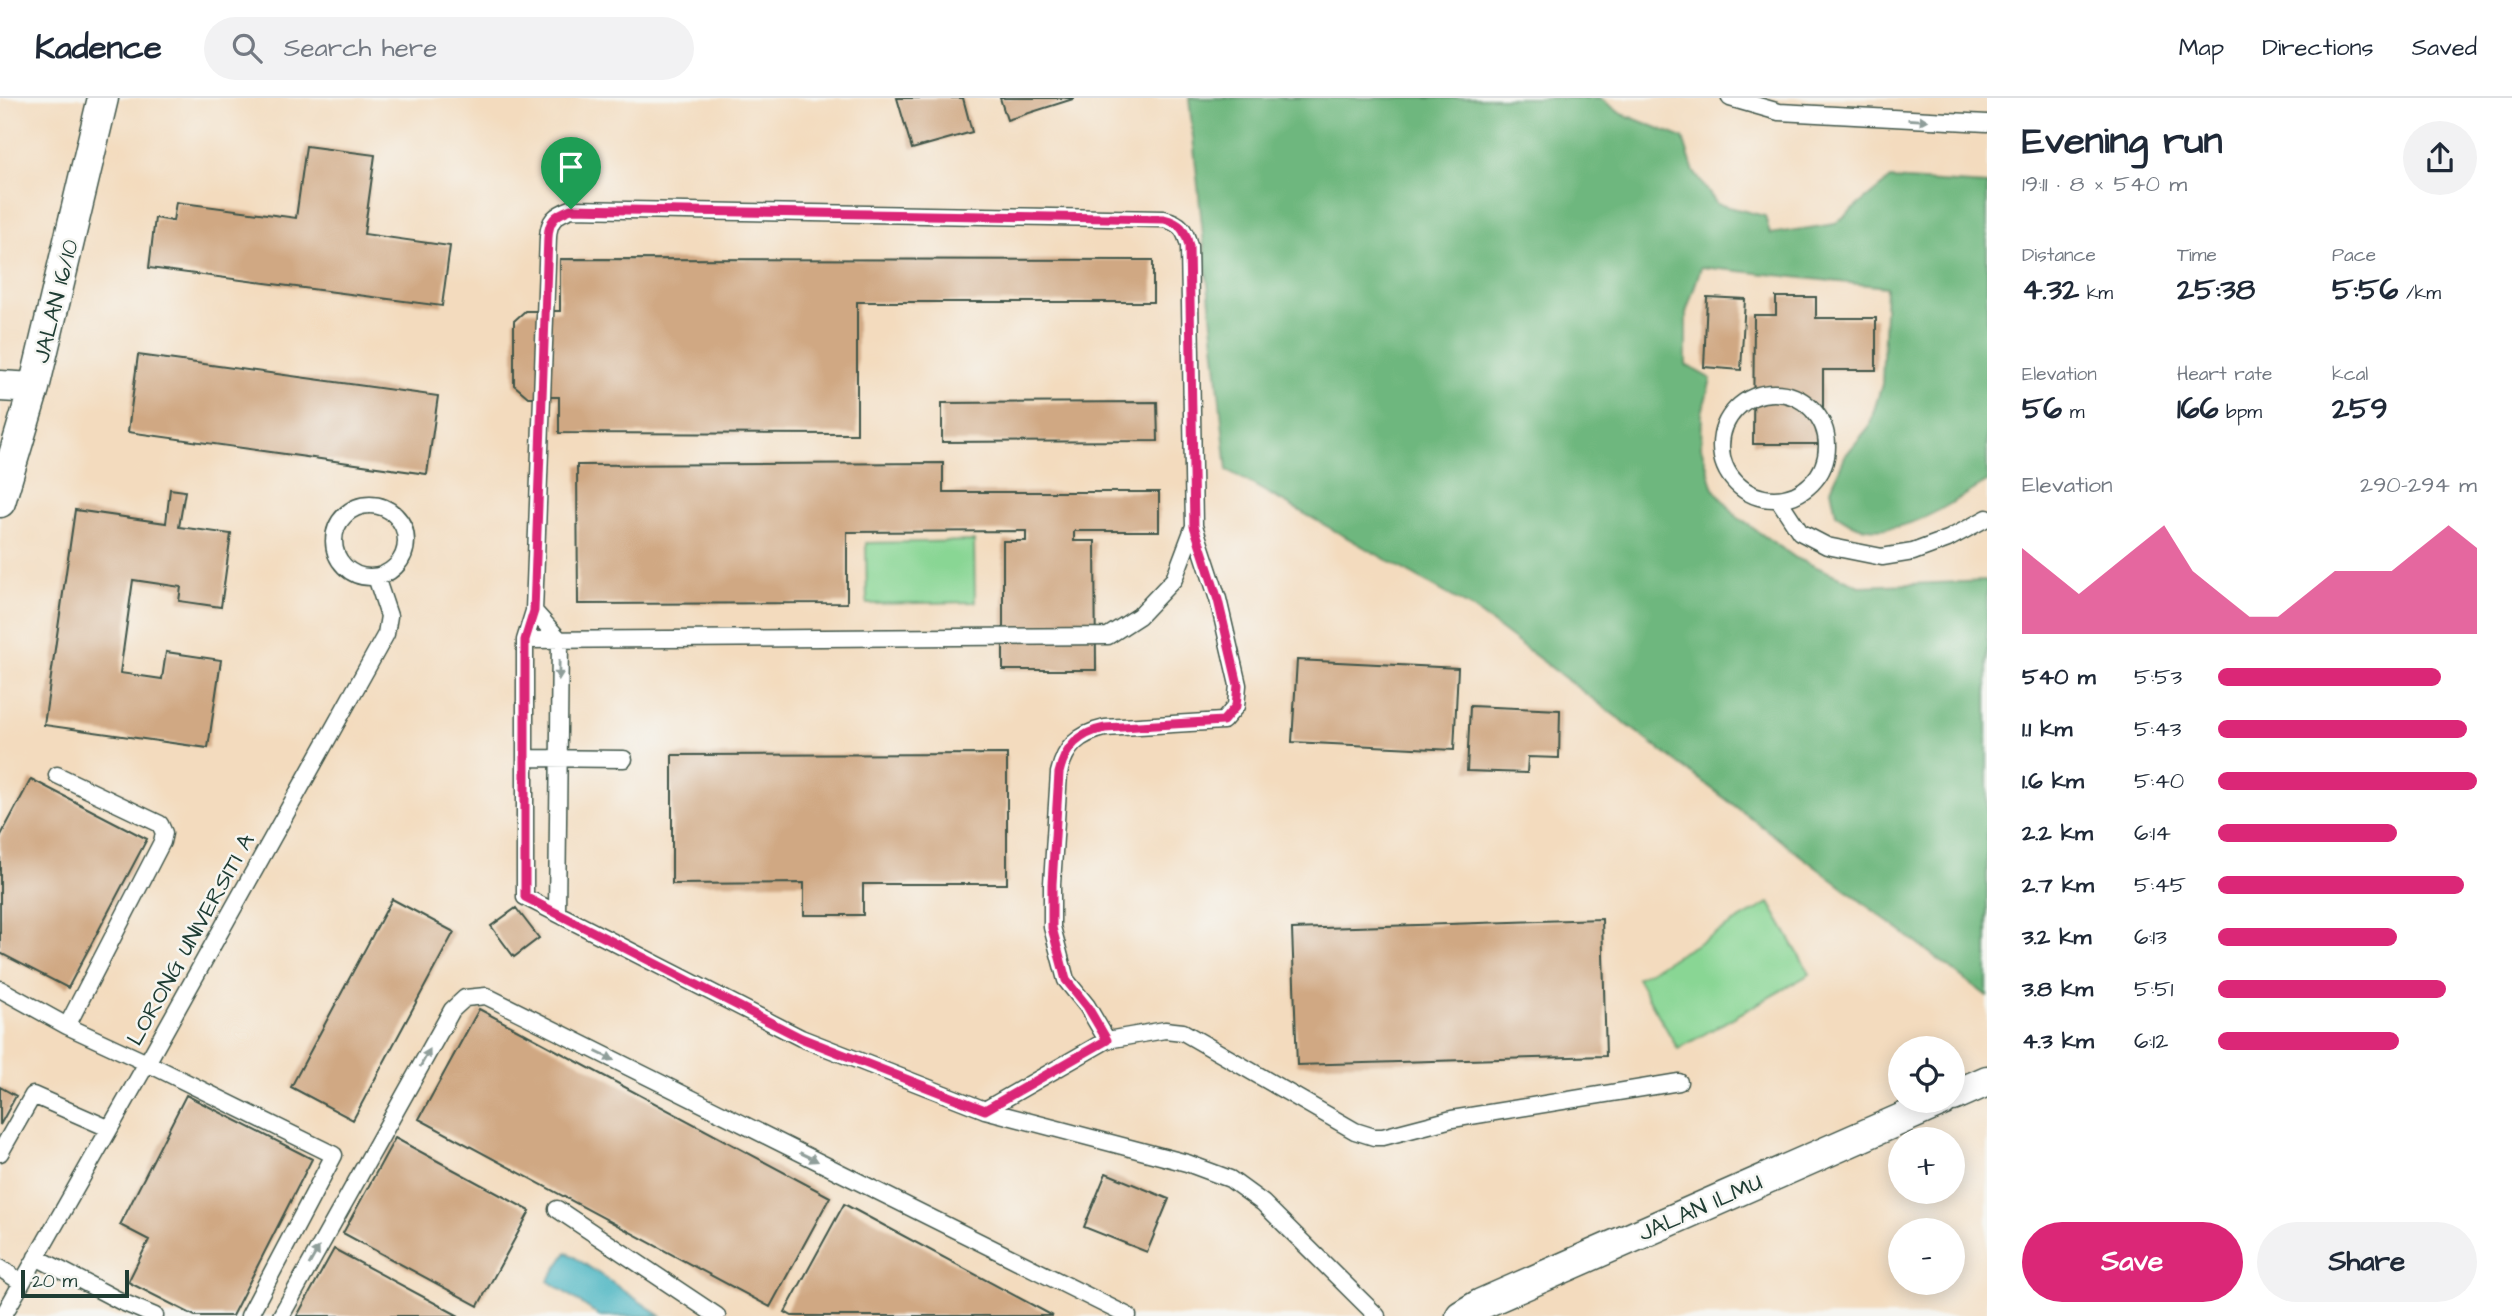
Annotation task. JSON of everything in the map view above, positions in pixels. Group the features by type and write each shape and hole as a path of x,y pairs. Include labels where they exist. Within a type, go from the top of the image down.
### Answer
{"street":[{"name":"JALAN 16/10","path":"0,502 34,388 103,98"},
{"path":"0,386 34,388"},
{"path":"1965,1091 1987,1081"},
{"name":"JALAN ILMU","path":"1461,1316 1480,1304 1915,1113"}],"lane":[{"path":"1730,98 1779,112 1987,124"},
{"path":"1107,1040 1087,1006 1066,980 1052,928 1052,884 1062,760 1069,747 1079,737 1091,731 1223,721 1236,706 1238,685 1224,624 1194,526 1189,246 1185,231 1177,222 1164,219 571,209 557,214 549,224 534,611 525,640 525,897 801,1038 985,1110 1187,1163 1230,1179 1263,1203 1377,1316"},
{"path":"1767,393 1784,393 1800,399 1813,410 1823,424 1828,440 1827,457 1821,473 1810,486 1796,495 1779,500 1761,498 1744,491 1731,478 1722,462 1720,443 1724,425 1734,410 1749,399 1767,393"},
{"path":"1779,500 1800,532 1827,545 1882,557 1913,552 1948,539 1987,518"},
{"path":"364,505 378,506 391,512 401,522 406,535 405,550 400,562 389,573 376,577 362,577 349,571 339,561 334,547 334,533 340,520 364,505"},
{"path":"525,640 1108,636 1139,616 1174,579 1194,526"},
{"name":"LORONG UNIVERSITI A","path":"3,1316 108,1128 148,1063 386,634 388,616 376,577"},
{"path":"534,611 560,640 557,913"},
{"path":"525,758 624,759"},
{"path":"57,775 159,824 164,833 162,842 67,1026"},
{"path":"0,989 67,1026 334,1155 249,1316"},
{"path":"281,1316 452,1010 465,998 485,996 1128,1316"},
{"path":"985,1110 1107,1040 1165,1030 1183,1032 1355,1131 1374,1137 1394,1135 1452,1119 1679,1082"},
{"path":"0,1153 33,1095 108,1128"},
{"path":"557,1209 717,1316"},
{"path":"36,1257 155,1316"},
{"path":"0,1268 22,1282"}],"green space":[{"path":"1189,98 1600,98 1620,113 1683,138 1694,172 1717,204 1765,216 1770,234 1835,224 1890,179 1987,185 1987,482 1958,500 1910,523 1877,529 1860,527 1836,514 1831,489 1845,456 1869,427 1882,384 1886,287 1701,267 1686,313 1686,365 1711,379 1702,413 1701,447 1714,489 1737,517 1796,558 1860,586 1987,581 1987,996 1472,608 1227,470"},
{"path":"974,541 975,602 867,604 866,543"},
{"path":"1769,903 1810,974 1678,1049 1637,978"}],"water":[{"path":"567,1252 661,1316 600,1316 548,1281"}],"building":[{"path":"897,98 963,98 972,132 912,149"},
{"path":"1000,98 1073,98 1073,99 1007,120"},
{"path":"306,146 375,155 364,234 450,246 442,306 149,268 155,218 173,221 176,202 296,218"},
{"path":"560,259 1153,260 1153,302 857,302 857,434 559,433 559,397 528,397 514,385 514,321 525,311 560,311"},
{"path":"1707,297 1745,299 1741,370 1704,367"},
{"path":"1776,297 1816,297 1816,318 1876,318 1876,370 1823,370 1823,444 1753,444 1754,315 1776,315"},
{"path":"138,355 438,396 427,474 128,432"},
{"path":"1157,402 1158,441 942,442 942,403"},
{"path":"943,463 943,492 1159,492 1159,531 1074,531 1074,541 1095,541 1096,670 1003,670 1003,541 1026,541 1026,531 847,532 847,603 578,604 577,465"},
{"path":"170,489 185,491 179,527 231,534 221,607 179,601 181,587 133,580 120,673 162,679 166,652 221,660 208,748 44,725 75,510 166,523"},
{"path":"1297,660 1458,668 1454,750 1292,742"},
{"path":"1470,706 1560,710 1559,758 1528,757 1527,773 1467,771"},
{"path":"1007,754 1007,884 863,884 863,915 804,915 804,883 672,884 672,755"},
{"path":"31,779 147,839 68,988 0,953 0,837"},
{"path":"392,899 454,932 353,1120 291,1087"},
{"path":"516,908 539,938 514,957 491,926"},
{"path":"1602,919 1606,1056 1297,1065 1292,929"},
{"path":"479,1009 830,1197 770,1307 419,1119"},
{"path":"0,1087 16,1096 0,1125"},
{"path":"186,1095 312,1159 232,1316 195,1316 128,1282 149,1240 120,1225"},
{"path":"395,1138 530,1211 478,1306 343,1233"},
{"path":"1106,1173 1169,1199 1147,1252 1084,1227"},
{"path":"844,1204 1053,1316 792,1316 785,1312"},
{"path":"334,1249 459,1316 297,1316"}],"route":[{"path":"571,209 1164,219 1177,222 1185,231 1189,246 1194,526 1218,600 1238,685 1236,706 1223,721 1105,728 1079,737 1069,747 1059,773 1052,928 1066,980 1087,1006 1107,1040 985,1110 801,1038 525,897 525,640 534,611 548,237 549,224 557,214 571,209"}]}
